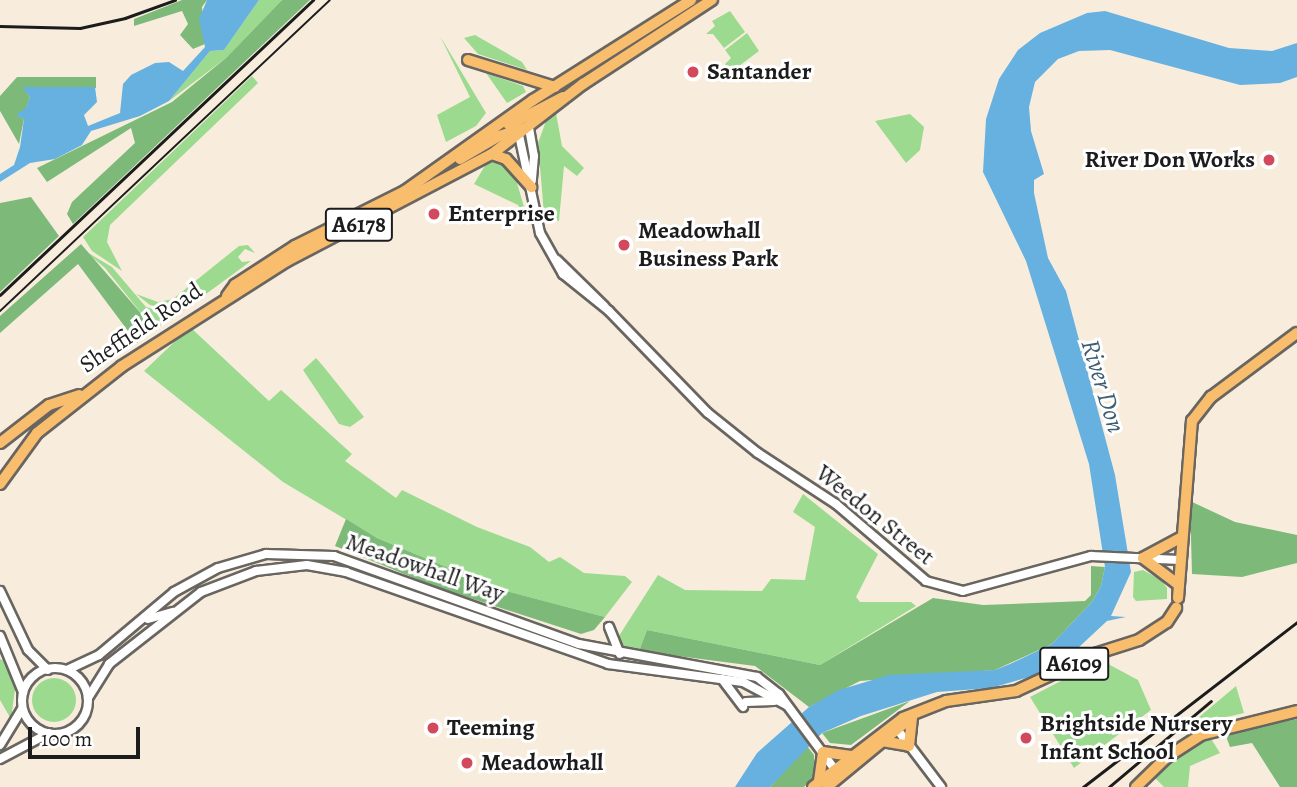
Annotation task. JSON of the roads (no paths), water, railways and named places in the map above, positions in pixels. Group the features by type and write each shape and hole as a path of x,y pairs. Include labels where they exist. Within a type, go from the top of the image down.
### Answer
{"main road":[{"name":"A6178","path":"513,129 521,108 691,0"},
{"name":"A6178","path":"513,129 712,0"},
{"path":"468,60 555,87"},
{"name":"Sheffield Road","path":"227,296 492,155 513,129"},
{"name":"Sheffield Road","path":"79,395 227,296 295,246 405,191 447,163 513,129"},
{"path":"492,155 506,159 531,187"},
{"name":"A6109","path":"838,773 851,756 916,713 946,701 1016,691 1098,653 1139,640 1167,622 1177,603 1192,421 1211,397 1297,333"},
{"name":"A6178","path":"0,443 49,405 79,395"},
{"name":"A6178","path":"0,484 27,443 79,395"},
{"path":"1179,585 1139,558 1182,537"},
{"path":"1136,787 1167,757 1201,735 1297,711"},
{"path":"882,741 909,746 916,713"},
{"name":"A6109","path":"820,785 882,741 895,727"},
{"path":"820,785 821,749 851,756"}],"street":[{"name":"Weedon Street","path":"513,129 534,156 531,187 540,233 563,274 604,306 708,413 758,453 836,504 935,586 970,590 1091,556 1180,560"},
{"name":"Meadowhall Way","path":"67,670 95,657 180,588 190,583 266,554 308,553 359,563 596,648 742,672 759,678 786,705 838,773"},
{"path":"346,572 359,563"},
{"name":"Meadowhall Way","path":"88,698 109,664 192,598 239,576 276,567 307,565 346,572 593,659 743,682 786,705"},
{"path":"190,583 192,598"},
{"path":"180,588 192,598"},
{"path":"0,591 27,650 48,670"},
{"path":"449,609 459,600"},
{"path":"459,600 459,613"},
{"path":"139,622 162,611 173,612"},
{"path":"609,627 620,654"},
{"path":"0,636 23,692 22,709 0,745"},
{"path":"593,659 596,648"},
{"path":"22,709 32,725 49,733 63,733 79,724 88,698 82,681 67,670 48,670 32,678 23,692"},
{"path":"722,679 745,705 775,701"},
{"path":"895,727 941,787"},
{"path":"0,760 49,733"}],"water":[{"path":"207,0 259,0 224,50 210,51 169,101 140,116 91,131 82,145 55,159 30,163 0,182 0,174 14,165 20,147 24,119 16,115 26,108 30,97 22,87 95,87 97,102 84,115 88,126 120,113 123,84 131,75 155,63 169,62 183,71 205,47 199,19"},
{"path":"1105,11 1229,48 1272,51 1297,43 1297,77 1280,83 1240,85 1110,50 1079,51 1058,59 1035,82 1029,107 1031,131 1044,174 1034,180 1034,193 1048,258 1066,291 1115,475 1131,572 1111,616 1126,617 1107,621 1063,662 1043,673 991,688 937,692 861,716 822,733 770,787 735,787 757,753 809,707 839,690 889,675 995,670 1052,644 1092,602 1101,586 1105,567 1089,464 1026,261 983,172 986,119 999,79 1018,50 1040,33 1087,13"}],"tram line":[{"path":"0,311 330,0"}],"railway":[{"path":"0,26 80,28 125,18 175,0"},
{"path":"0,295 313,0"},
{"path":"1083,787 1297,622"},
{"path":"1109,787 1211,701"}],"place":[{"name":"Santander","path":"693,72"},
{"name":"River Don Works","path":"1269,160"},
{"name":"Enterprise","path":"434,214"},
{"name":"Meadowhall Business Park","path":"624,245"},
{"name":"Teeming","path":"433,728"},
{"name":"Brightside Nursery Infant School","path":"1026,738"},
{"name":"Meadowhall","path":"467,763"}],"water label":[{"name":"River Don","path":"1103,386"}]}
